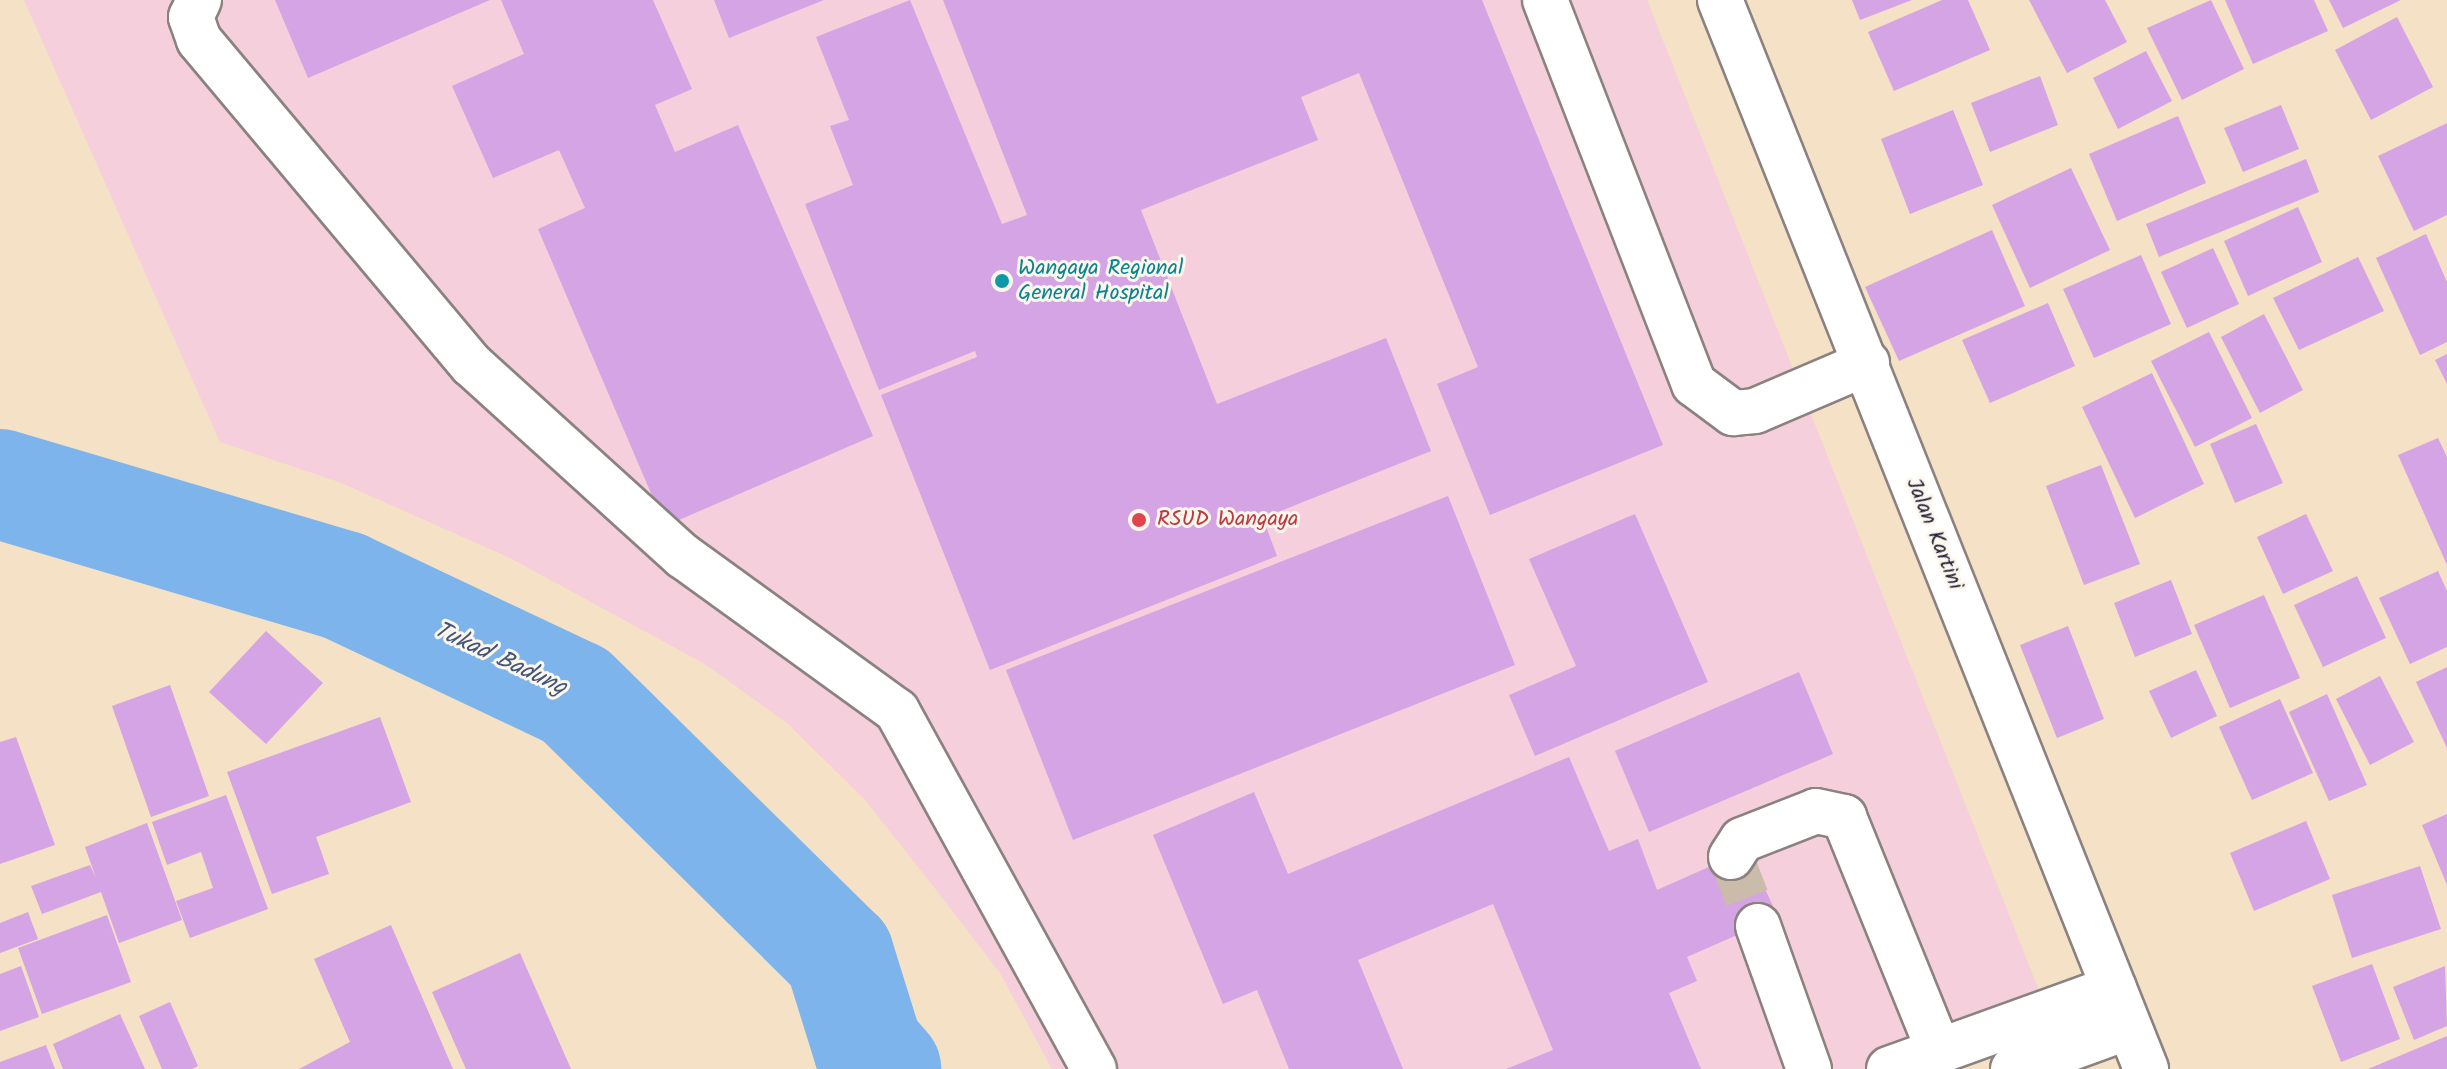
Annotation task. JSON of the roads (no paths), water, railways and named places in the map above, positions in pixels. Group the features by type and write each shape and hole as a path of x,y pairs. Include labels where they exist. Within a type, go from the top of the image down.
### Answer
{"main road":[{"path":"199,0 191,17 199,40 472,365 683,556 897,711 1094,1069"},
{"path":"1545,0 1694,384 1733,413 1755,411 1867,363"},
{"name":"Jalan Kartini","path":"1720,0 2146,1069"},
{"path":"1731,857 1742,840 1816,811 1844,817 1939,1051"},
{"path":"1758,926 1809,1069"},
{"path":"1889,1069 1939,1051 2121,1007"},
{"path":"2013,1069 2121,1007"}],"waterway":[{"name":"Tukad Badung","path":"0,484 344,586 575,695 839,955 868,1048 886,1069"}],"tunnel":[{"path":"1731,857 1758,926"}],"place":[{"name":"Wangaya Regional General Hospital","path":"1002,281"},
{"name":"RSUD Wangaya","path":"1139,520"}]}
